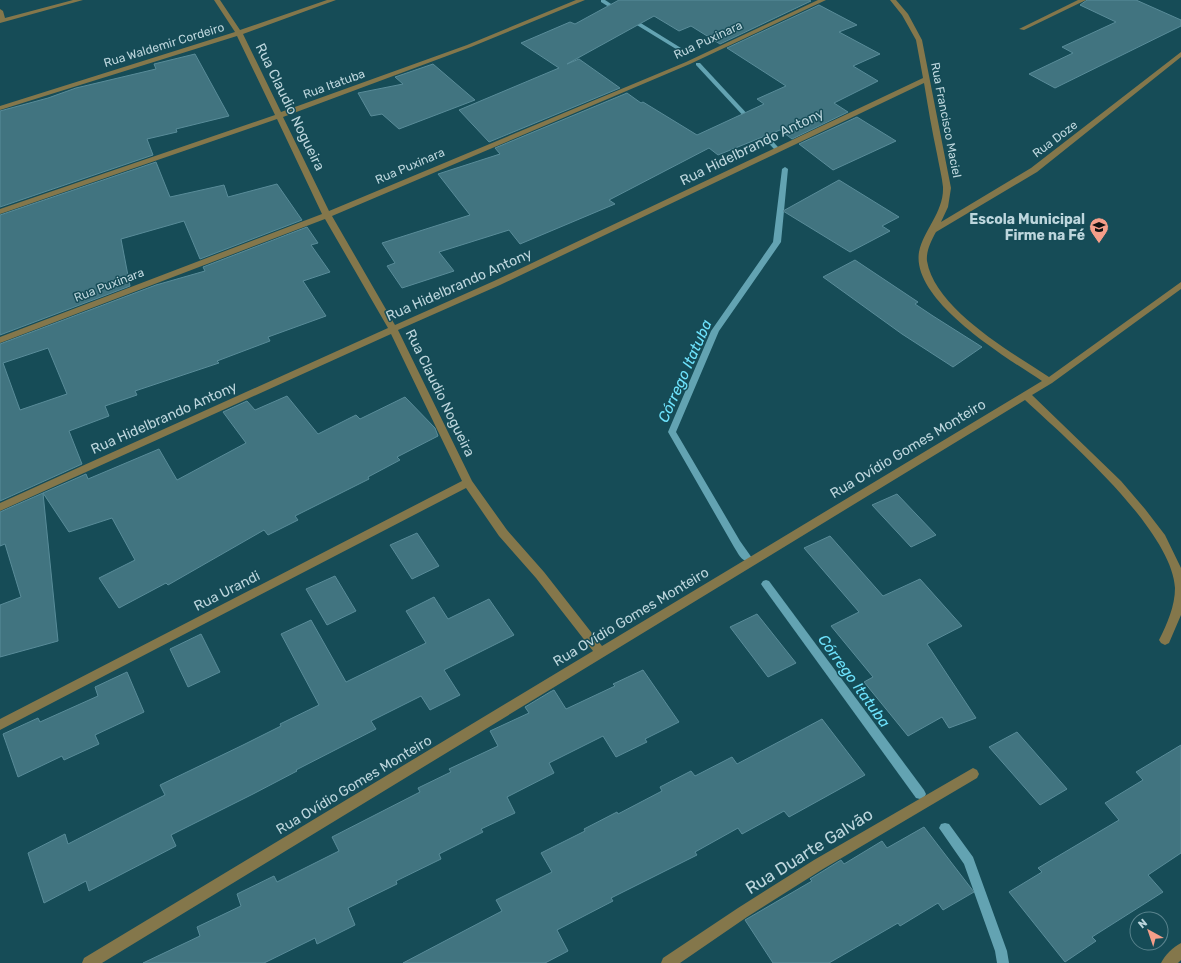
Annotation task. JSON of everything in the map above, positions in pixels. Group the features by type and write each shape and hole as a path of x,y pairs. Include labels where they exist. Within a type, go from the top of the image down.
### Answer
{"street":[{"path":"0,11 1,21 80,0"},
{"name":"Rua Claudio Nogueira","path":"216,0 239,33 327,215 393,329 468,483 503,532 540,575 601,653"},
{"name":"Rua Waldemir Cordeiro","path":"0,108 239,33 333,0"},
{"name":"Rua Itatuba","path":"0,212 278,116 469,46 582,0"},
{"name":"Rua Puxinara","path":"0,340 327,215 688,63 823,0"},
{"name":"Rua Francisco Maciel","path":"893,0 905,14 918,40 947,188 944,207 925,246 922,260 926,279 941,300 975,331 1049,381"},
{"path":"1022,30 1083,0"},
{"name":"Rua Doze","path":"934,230 1034,170 1181,54"},
{"name":"Rua Hidelbrando Antony","path":"0,507 497,283 926,79"},
{"name":"Rua Ovídio Gomes Monteiro","path":"89,963 1026,396 1181,285"},
{"path":"1026,396 1114,481 1157,531 1174,559 1180,585 1177,614 1164,640"},
{"name":"Rua Urandi","path":"0,725 468,483"},
{"name":"Rua Duarte Galvão","path":"668,963 724,923 869,833 973,774"},
{"path":"1168,963 1181,950"}],"building":[{"path":"619,0 811,1 720,44 691,26 679,31 654,16 567,64 579,59 620,88 489,142 459,110 559,68 521,43 570,22 575,24"},
{"path":"1087,0 1136,0 1181,20 1181,26 1055,88 1029,74 1073,53 1062,47 1116,22 1080,5"},
{"path":"819,5 857,25 839,32 880,54 853,66 878,81 834,103 848,112 792,139 780,130 718,155 709,148 609,200 615,204 520,244 509,230 439,252 454,271 402,288 387,266 395,263 382,243 470,215 438,174 500,154 495,148 627,93 641,103 643,102 697,135 764,104 757,99 786,86 727,48"},
{"path":"195,54 229,116 176,129 177,132 147,139 153,155 0,207 0,111 48,98 76,88 156,69 154,64"},
{"path":"433,64 475,100 399,129 382,114 371,116 358,93 403,84 395,77"},
{"path":"857,117 896,141 833,170 799,144"},
{"path":"156,162 170,197 224,185 228,197 277,184 302,220 200,259 184,221 121,239 130,286 0,335 0,215"},
{"path":"839,180 899,217 882,226 890,231 850,252 783,211"},
{"path":"307,227 318,243 311,245 330,272 303,281 326,316 268,337 270,341 217,361 219,363 135,391 137,395 105,406 109,416 69,431 82,464 0,501 0,344 156,285 205,271 203,267","holes":["48,348 67,394 20,410 3,363"]},
{"path":"855,260 918,302 915,304 982,347 953,367 902,334 823,277"},
{"path":"287,396 318,434 356,415 360,419 405,397 435,428 438,436 397,457 400,460 368,477 369,479 295,516 298,520 268,535 264,530 168,585 166,583 119,608 99,578 135,560 112,518 69,532 43,493 86,474 88,479 159,449 177,480 246,443 223,412 247,401 255,410"},
{"path":"43,493 58,641 0,657 0,605 21,597 5,544 0,546 0,512"},
{"path":"897,494 936,535 911,547 872,505"},
{"path":"417,533 439,566 412,579 390,545"},
{"path":"830,536 883,596 920,579 962,626 927,644 976,718 949,728 942,717 908,736 864,682 873,677 831,626 859,612 804,548"},
{"path":"335,576 356,611 327,625 306,589"},
{"path":"434,597 448,619 489,599 514,635 444,670 460,695 430,710 421,696 371,721 376,729 253,794 171,835 176,846 89,891 86,881 44,903 28,853 65,834 68,844 165,795 160,785 281,726 280,724 319,705 281,634 311,620 346,682 426,643 406,611"},
{"path":"757,614 796,663 768,677 730,627"},
{"path":"201,634 220,672 188,687 170,649"},
{"path":"643,670 679,722 645,739 647,742 616,757 603,736 549,763 554,773 507,797 515,813 481,829 483,832 439,854 441,859 396,881 397,884 348,908 355,925 317,944 315,938 264,963 143,963 200,936 197,927 241,906 237,894 274,876 277,882 339,851 332,837 420,792 418,788 451,772 449,769 498,746 490,731 529,713 525,707 550,692 554,690 566,709 615,686 613,684"},
{"path":"127,672 144,712 95,735 99,744 64,760 62,756 18,777 3,734 38,718 40,722 98,696 95,687"},
{"path":"822,719 865,775 789,817 784,811 742,834 738,828 695,852 697,855 611,898 613,901 557,930 568,951 545,963 403,963 502,911 496,900 552,872 541,853 585,831 584,829 617,812 618,814 662,791 660,787 691,771 695,776 732,757 737,764"},
{"path":"1017,732 1067,789 1040,805 989,747"},
{"path":"1181,745 1181,853 1148,875 1163,892 1133,911 1129,911 1129,914 1092,937 1096,941 1065,962 1009,892 1042,872 1038,868 1119,820 1105,803 1143,780 1136,772"},
{"path":"924,827 974,892 943,910 938,903 900,926 898,923 829,963 773,963 745,920 812,881 810,879 841,860 844,864 882,841 887,848"}],"waterway":[{"name":"Córrego Itatuba","path":"603,1 619,11"},
{"name":"Córrego Itatuba","path":"629,18 678,48"},
{"name":"Córrego Itatuba","path":"698,64 776,148"},
{"name":"Córrego Itatuba","path":"747,558 737,544 672,432 715,331 777,242 785,169"},
{"name":"Córrego Itatuba","path":"766,584 920,794"},
{"name":"Córrego Itatuba","path":"945,828 969,861 1001,951 1003,963"}],"place":[{"name":"Escola Municipal Firme na Fé","path":"1099,244"}]}
